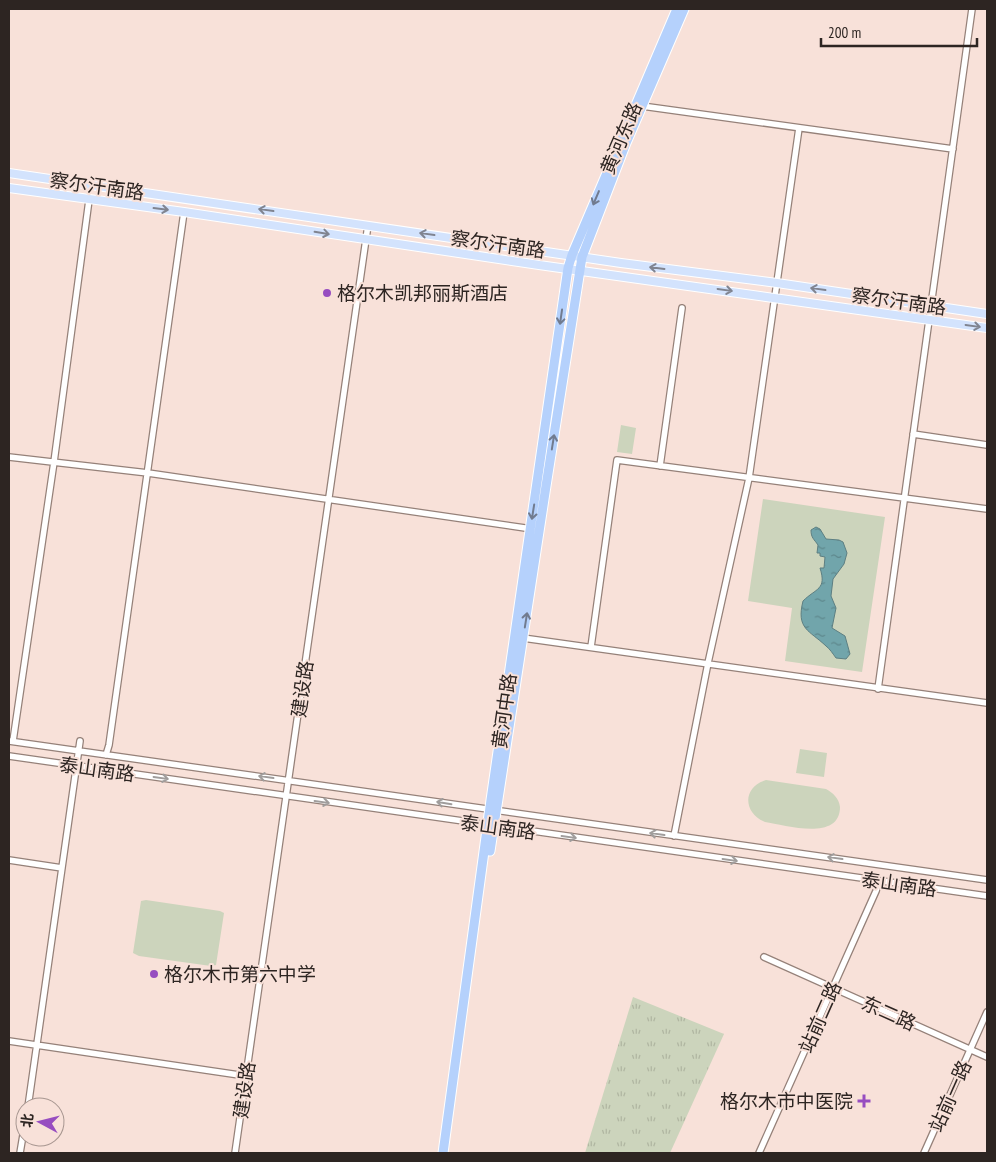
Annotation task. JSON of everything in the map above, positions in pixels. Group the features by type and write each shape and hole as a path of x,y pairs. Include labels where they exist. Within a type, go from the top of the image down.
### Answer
{"highway":[{"name":"黄河东路","path":"568,268 677,9"},
{"name":"黄河东路","path":"581,270 582,257 642,106 684,9"},
{"name":"黄河中路","path":"493,811 523,638 568,268"},
{"name":"黄河中路","path":"445,1153 535,530 546,486 581,270"}],"main road":[{"name":"察尔汗南路","path":"9,173 621,263 777,283 987,314"},
{"name":"察尔汗南路","path":"9,188 987,328"}],"street":[{"path":"878,689 972,9"},
{"path":"642,106 953,149"},
{"path":"674,836 708,663 749,478 799,128"},
{"path":"11,741 54,462 89,200"},
{"path":"106,755 109,745 184,212"},
{"name":"建设路","path":"235,1153 368,225"},
{"path":"619,275 621,263"},
{"path":"660,466 682,308"},
{"path":"913,434 987,445"},
{"path":"9,457 148,473 535,530"},
{"path":"591,648 617,460 987,509"},
{"path":"523,638 987,704"},
{"name":"泰山南路","path":"11,741 987,880"},
{"path":"30,1097 80,741"},
{"name":"泰山南路","path":"9,756 987,896"},
{"path":"9,860 62,868"},
{"name":"站前二路","path":"759,1153 879,881"},
{"name":"东二路","path":"764,957 987,1057"},
{"name":"站前一路","path":"924,1153 987,1012"},
{"path":"9,1042 246,1076"}],"green space":[{"path":"621,425 636,428 632,454 617,452"},
{"path":"763,499 885,517 862,672 785,661 792,608 748,601"},
{"path":"800,749 827,753 824,777 796,773"},
{"path":"766,780 826,789 837,798 840,807 838,818 831,825 810,829 765,822 752,813 748,800 753,788 758,783"},
{"path":"146,900 224,913 216,965 211,966 139,956 133,953 141,901"},
{"path":"633,997 724,1034 670,1153 585,1153"}],"water":[{"path":"816,527 820,529 826,539 843,542 847,553 844,564 833,579 831,596 836,608 832,628 845,636 850,654 846,659 836,658 827,647 809,632 801,618 803,601 819,588 822,581 820,568 824,568 825,557 817,553 818,545 813,538 811,530"}],"place":[{"name":"格尔木凯邦丽斯酒店","path":"327,293"},
{"name":"格尔木市第六中学","path":"154,974"},
{"name":"格尔木市中医院","path":"864,1101"}]}
